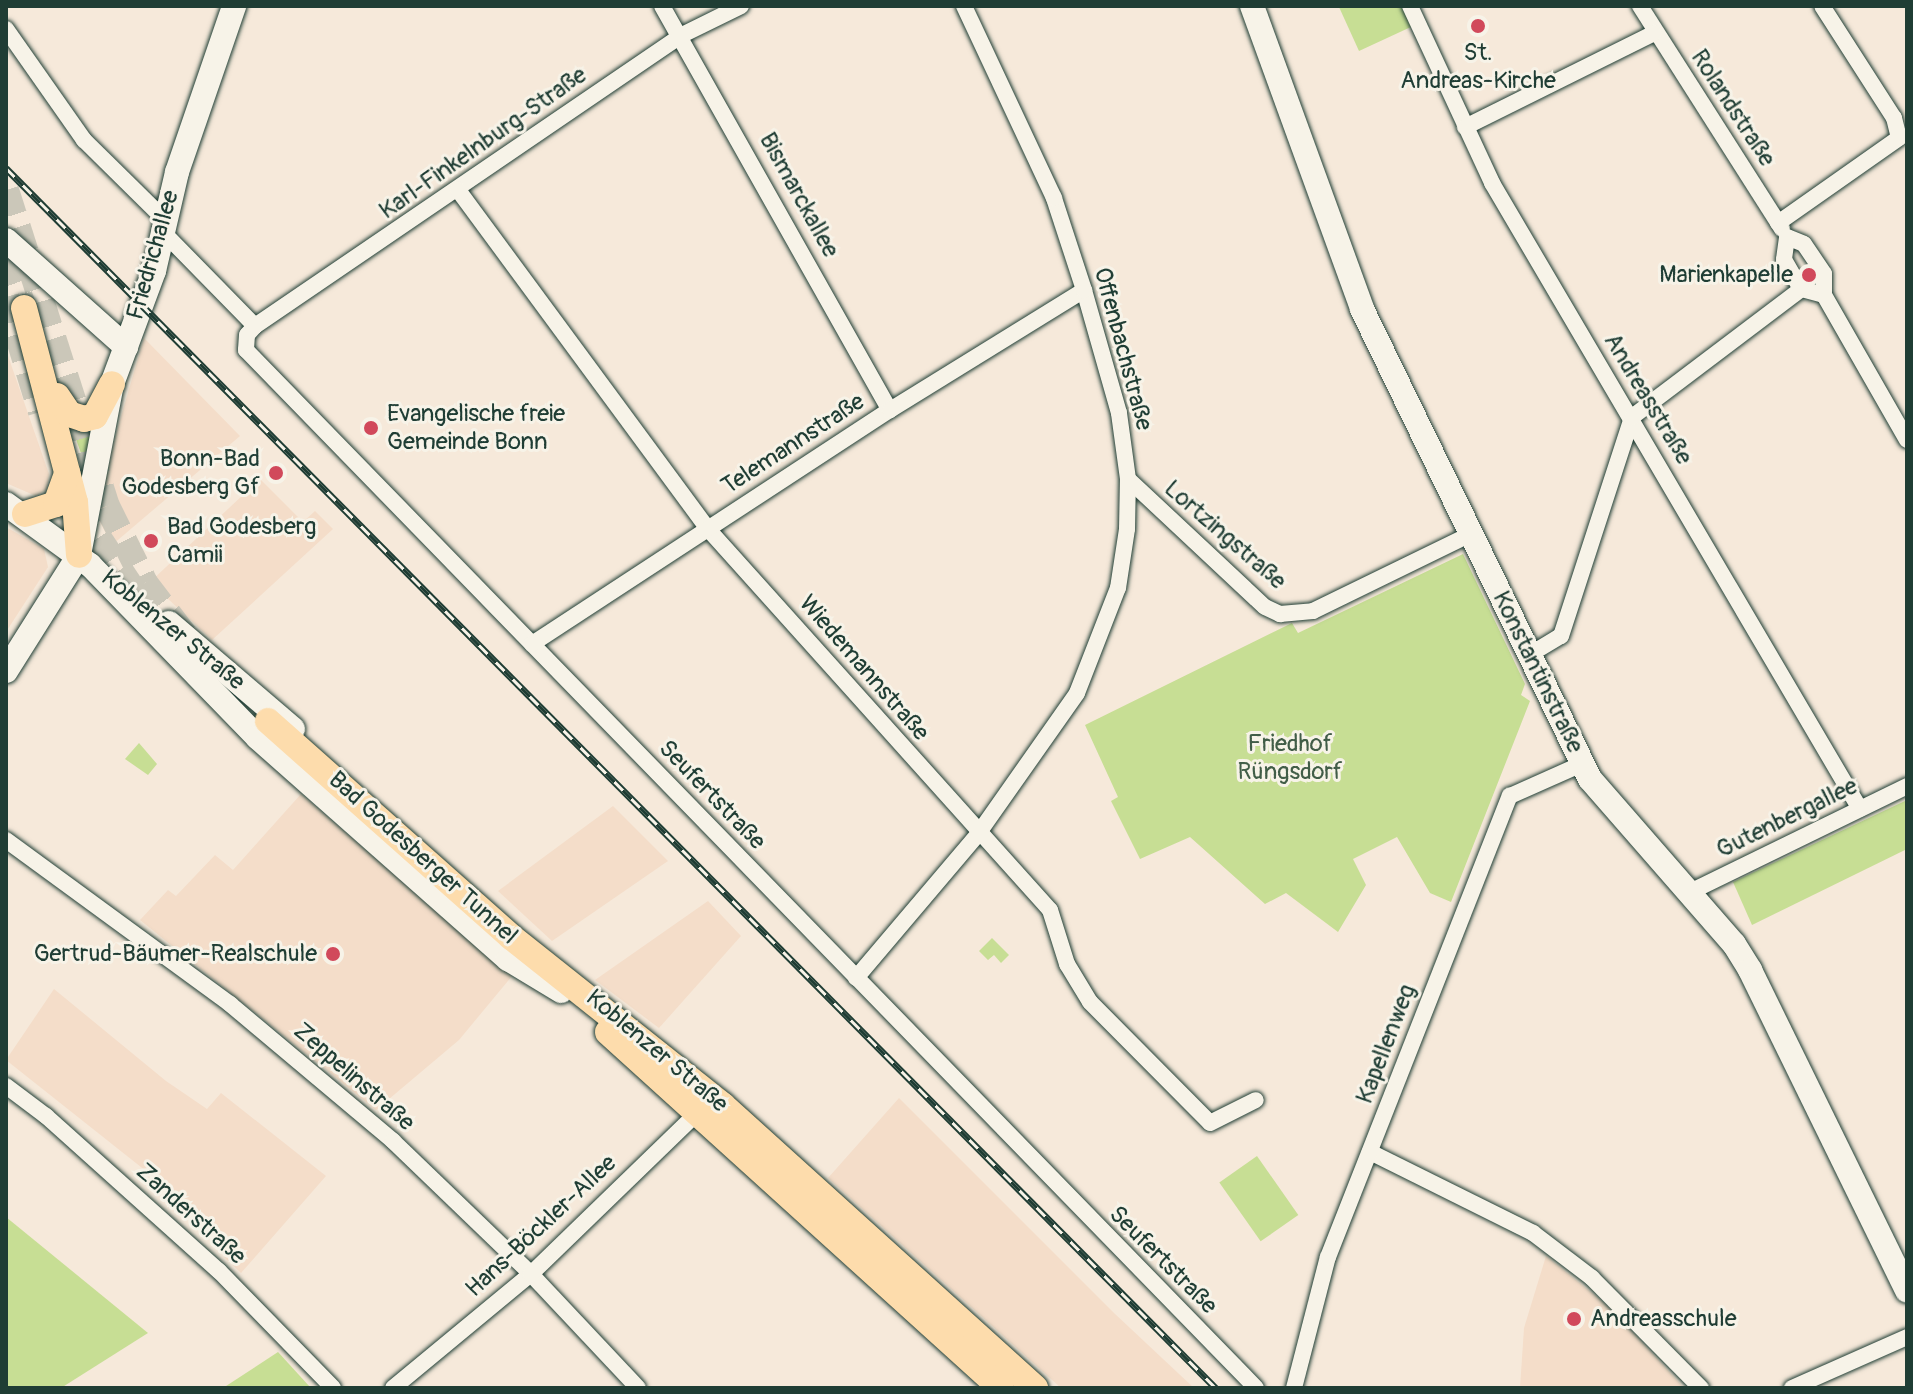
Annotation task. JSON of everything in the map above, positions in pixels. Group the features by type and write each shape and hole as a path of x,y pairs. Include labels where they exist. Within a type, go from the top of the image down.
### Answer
{"main road":[{"name":"Friedrichallee","path":"84,560 89,498 112,384 154,271 163,225 234,6"},
{"name":"Konstantinstraße","path":"1252,6 1362,309 1582,764 1607,804 1688,893 1750,970 1907,1291"},
{"path":"6,240 126,347"},
{"path":"6,671 84,560 28,309 89,498"},
{"path":"57,396 69,414 84,419 95,416 112,384"},
{"path":"15,509 56,504 67,473"},
{"name":"Koblenzer Straße","path":"15,509 84,560 119,581 256,697 267,726"},
{"name":"Koblenzer Straße","path":"84,560 183,655 235,716 267,726"},
{"name":"Koblenzer Straße","path":"235,716 252,715 256,697"},
{"name":"Bad Godesberger Tunnel","path":"267,726 571,990"},
{"name":"Koblenzer Straße","path":"571,990 722,1105 1035,1388"},
{"name":"Koblenzer Straße","path":"571,990 696,1110 1001,1388"}],"street":[{"name":"Bismarckallee","path":"662,6 682,35 890,410"},
{"name":"Karl-Finkelnburg-Straße","path":"255,326 682,35 741,6"},
{"name":"Offenbachstraße","path":"856,978 978,834 1077,693 1104,630 1120,576 1128,479 1119,413 1054,198 964,6"},
{"name":"Andreasstraße","path":"1410,6 1492,183 1860,809"},
{"name":"Rolandstraße","path":"1640,6 1654,33 1782,230 1804,244 1824,274 1824,295 1907,440"},
{"path":"1782,230 1899,138 1894,118 1822,6"},
{"path":"6,29 84,140 255,326"},
{"path":"1465,127 1654,33"},
{"name":"Wiedemannstraße","path":"458,190 708,529 978,834 1050,910 1067,964 1090,1002 1210,1123 1256,1100"},
{"name":"Rolandstraße","path":"1782,230 1784,259 1801,289"},
{"path":"1529,655 1561,636 1632,417 1801,289 1824,295"},
{"name":"Telemannstraße","path":"532,644 890,410 1084,290"},
{"name":"Seufertstraße","path":"255,326 247,335 246,350 256,365 1256,1388"},
{"name":"Lortzingstraße","path":"1128,479 1265,607 1280,614 1313,611 1471,534"},
{"name":"Kapellenweg","path":"1294,1388 1328,1257 1510,796 1582,764"},
{"name":"Gutenbergallee","path":"1688,893 1907,786"},
{"name":"Zeppelinstraße","path":"6,840 292,1054 439,1181 638,1388"},
{"name":"Zanderstraße","path":"6,1086 46,1116 219,1271 333,1388"},
{"path":"696,1110 722,1105"},
{"name":"Hans-Böckler-Allee","path":"393,1388 531,1274 696,1110"},
{"path":"1370,1152 1533,1233 1592,1278 1701,1388"},
{"path":"1792,1388 1907,1337"}],"shaded area":[{"path":"144,338 240,436 112,545 100,522 108,461"},
{"path":"6,350 49,474 47,489 36,496 6,483"},
{"path":"260,479 303,522 315,511 333,529 212,640 150,582"},
{"path":"6,527 44,549 48,567 6,632"},
{"name":"Gertrud-Bäumer-Realschule","path":"301,794 512,976 459,1040 376,1110 140,920 168,890 176,896 215,855 233,870"},
{"path":"613,806 668,861 552,941 498,891"},
{"path":"708,901 741,936 659,1028 595,980"},
{"path":"54,989 166,1081 207,1109 221,1093 326,1176 241,1273 224,1257 225,1245 151,1175 6,1060"},
{"path":"899,1098 1114,1313 1194,1388 1061,1388 828,1178"},
{"name":"Andreasschule","path":"1546,1256 1612,1309 1684,1388 1520,1388 1524,1328"}],"green space":[{"path":"1403,6 1413,26 1359,51 1339,7"},
{"path":"96,427 87,470 72,428"},
{"name":"Friedhof Rüngsdorf","path":"1463,554 1525,684 1521,695 1530,701 1451,902 1430,893 1397,837 1353,859 1366,885 1338,932 1286,893 1265,904 1190,837 1140,859 1111,801 1118,797 1085,725 1292,623 1298,633"},
{"path":"139,743 157,764 148,775 125,759"},
{"path":"1907,800 1907,849 1752,925 1733,882"},
{"path":"992,938 1009,955 1001,963 994,955 988,960 979,951"},
{"path":"1257,1156 1298,1215 1261,1241 1219,1182"},
{"path":"6,1217 148,1333 61,1388 6,1388"},
{"path":"278,1352 310,1387 223,1388"}],"tunnel":[{"path":"6,190 107,506 145,583 188,639"},
{"path":"6,259 24,308"},
{"path":"6,297 41,412"},
{"path":"77,505 148,612"}],"railway":[{"path":"6,168 1216,1388"}],"place":[{"name":"St. Andreas-Kirche","path":"1478,26"},
{"name":"Marienkapelle","path":"1809,275"},
{"name":"Evangelische freie Gemeinde Bonn","path":"371,428"},
{"name":"Bonn-Bad Godesberg Gf","path":"276,473"},
{"name":"Bad Godesberg Camii","path":"151,541"},
{"name":"Gertrud-Bäumer-Realschule","path":"333,954"},
{"name":"Andreasschule","path":"1574,1319"}]}
